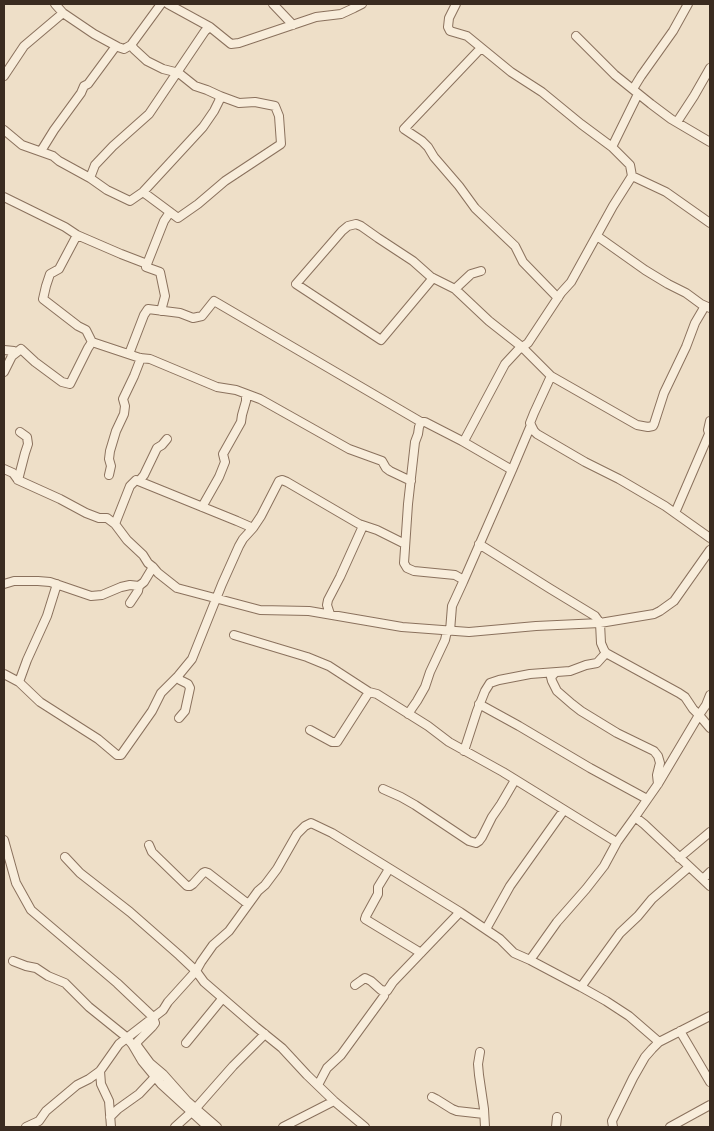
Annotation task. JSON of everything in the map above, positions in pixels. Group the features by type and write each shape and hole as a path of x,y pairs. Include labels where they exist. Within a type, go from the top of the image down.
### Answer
{"street":[{"path":"54,4 63,13 94,34 124,49 131,45 166,4 182,8 231,44 316,17 341,14 362,4"},
{"path":"273,4 293,25"},
{"path":"456,4 449,18 449,29 467,36 511,72 542,92 612,147 630,165 632,176 613,206 571,282 528,343 518,350 505,364 464,441 462,441"},
{"path":"612,147 641,76 673,30 688,4"},
{"path":"4,76 24,46 63,13"},
{"path":"90,178 95,165 112,146 149,114 205,31 210,27"},
{"path":"576,36 601,62 662,113 710,142"},
{"path":"131,45 147,61 163,69 180,74 195,86 239,103 255,102 275,106 279,116 281,144 225,181 178,218 143,192"},
{"path":"41,151 84,86 88,84 116,46"},
{"path":"481,48 404,129 422,140 475,208 515,246 523,262 558,298"},
{"path":"677,122 709,74"},
{"path":"4,130 22,145 53,156 107,190 130,201 143,192 203,127 217,105 220,96"},
{"path":"632,176 666,192 710,222"},
{"path":"4,197 65,227 76,235 147,264"},
{"path":"161,311 165,296 160,272 146,267 164,221 170,212"},
{"path":"434,278 381,340 296,284 342,231 348,226 356,224 413,261 434,278 455,289 489,321 522,347 551,376 637,425 653,426 664,393 695,323 707,307 645,270 597,236"},
{"path":"76,235 59,269 50,274 42,299 86,330 92,342 122,353 150,359 217,387 236,390 260,399 349,449 382,461 390,471 411,481"},
{"path":"455,289 471,274 481,271"},
{"path":"129,354 148,309 180,313 193,318 202,316 214,301 421,422 430,424 512,470"},
{"path":"4,372 12,356 21,350 62,382 70,384 92,342"},
{"path":"4,350 14,352 15,354"},
{"path":"109,475 111,466 109,459 110,451 124,414 123,399 141,358"},
{"path":"408,714 425,687 445,640 452,606 551,376"},
{"path":"202,507 225,462 223,454 241,422 246,394"},
{"path":"675,513 710,435 708,428 710,421"},
{"path":"421,422 415,442 404,563 407,568 414,571 455,575 461,578 463,582"},
{"path":"531,425 534,431 544,439 619,479 675,513 710,538"},
{"path":"18,480 28,444 27,437 20,432"},
{"path":"139,482 157,448 167,439"},
{"path":"4,469 12,473 18,480 86,513 99,518 107,518 115,524 148,563 177,588 260,610 330,614 402,627 469,632 590,623 600,627 660,611 674,601 710,550"},
{"path":"115,524 130,486 136,480 238,520 253,528"},
{"path":"4,674 19,682 40,702 98,739 117,756 121,755 152,711 161,693 178,676 194,655 224,578 239,546 261,516 278,482 282,480 363,526 377,530 405,544"},
{"path":"330,614 327,605 328,600 363,526"},
{"path":"480,544 595,616 600,627 601,643 606,653 679,693 710,728"},
{"path":"130,603 139,586 144,582 153,567"},
{"path":"4,584 14,581 50,582 92,596 102,595 130,585 139,586"},
{"path":"19,682 57,584"},
{"path":"234,635 307,657 329,666 369,692 376,694 428,726 449,742 618,842"},
{"path":"464,751 479,704 490,683 530,674 570,671 599,662 606,653"},
{"path":"555,672 551,678 557,691 581,711 617,733 654,750 660,763 657,775 658,784"},
{"path":"178,676 190,688 185,711 179,718"},
{"path":"310,730 332,742 336,742 369,692"},
{"path":"530,960 557,922 604,866 634,817 658,784 710,695"},
{"path":"479,704 647,799"},
{"path":"382,789 416,805 469,841 476,843 482,837 515,780"},
{"path":"486,929 514,880 564,810"},
{"path":"634,817 644,824 710,886"},
{"path":"26,1127 39,1121 46,1111 77,1085 89,1080 100,1071 119,1044 162,1010 196,970 213,944 229,931 258,891 265,885 277,869 297,834 304,826 311,823 332,833 460,912 500,939 514,953 581,987 629,1016 659,1042"},
{"path":"679,858 710,832"},
{"path":"4,840 16,884 31,910 117,983 153,1017 155,1023 136,1044 150,1063 163,1074 208,1127"},
{"path":"149,845 152,852 187,886 193,884 205,872 248,904"},
{"path":"66,857 80,873 130,912 196,970 204,982 222,999 282,1048 334,1101 365,1127"},
{"path":"581,987 620,933 652,899 689,867"},
{"path":"389,869 378,887 378,894 366,919 421,953"},
{"path":"703,879 710,872"},
{"path":"355,985 365,978 381,990 386,990 460,912"},
{"path":"13,961 36,968 48,976 65,983 89,1007 132,1044 155,1078 172,1095 216,1127"},
{"path":"318,1085 327,1068 341,1056 384,996"},
{"path":"186,1043 222,999"},
{"path":"613,1127 612,1120 645,1057 659,1042 710,1016"},
{"path":"680,1032 709,1077"},
{"path":"175,1127 194,1110 233,1066 265,1034"},
{"path":"480,1052 478,1064 485,1127"},
{"path":"100,1071 100,1084 109,1101 110,1127"},
{"path":"110,1117 139,1094 155,1078"},
{"path":"432,1097 457,1111 484,1114"},
{"path":"283,1127 334,1101"},
{"path":"670,1127 710,1105"},
{"path":"556,1127 557,1117"}]}
